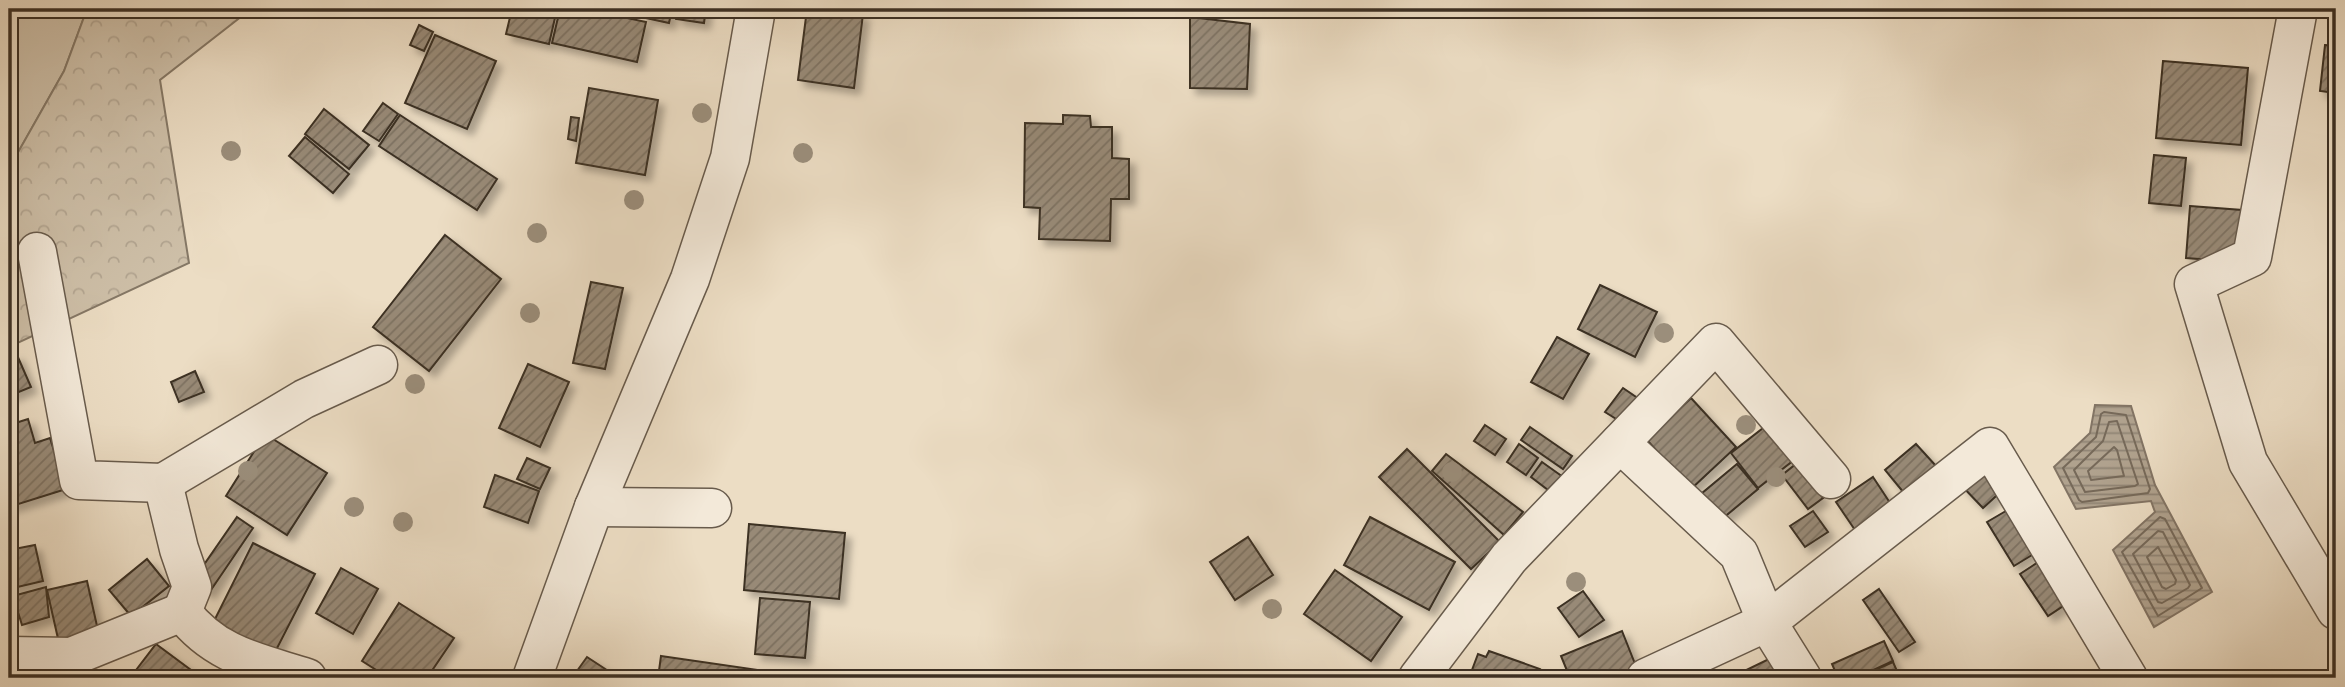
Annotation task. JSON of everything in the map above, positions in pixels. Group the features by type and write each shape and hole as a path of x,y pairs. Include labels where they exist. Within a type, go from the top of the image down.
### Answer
{"street":[{"path":"532,678 594,507 690,279 730,158 756,9"},
{"path":"2298,9 2252,257 2194,284 2248,462 2336,610"},
{"path":"37,252 79,480 163,483 304,399 378,365"},
{"path":"1419,678 1509,558 1716,343 1831,479"},
{"path":"1620,443 1739,554 1767,622 1802,678"},
{"path":"1646,678 1767,622 1990,447 2128,678"},
{"path":"9,656 71,657 182,612 192,587 179,549 163,483"},
{"path":"594,507 712,508"},
{"path":"182,612 202,634 224,650 307,678"}],"green space":[{"path":"9,9 87,9 64,71 16,156 9,158"},
{"path":"87,9 251,9 160,80 189,263 9,347 9,158 16,156 64,71"}],"water":[{"path":"2095,405 2131,406 2155,485 2212,592 2154,627 2113,550 2155,512 2151,501 2076,509 2054,467 2090,433"}],"building":[{"path":"512,9 557,9 549,44 506,34"},
{"path":"560,9 585,9 646,22 637,62 552,43"},
{"path":"642,9 672,9 669,23 641,17"},
{"path":"677,9 706,9 704,23 676,19"},
{"path":"807,9 863,14 854,88 798,80"},
{"path":"1190,17 1250,24 1247,89 1190,88"},
{"path":"419,25 433,32 424,51 410,45"},
{"path":"435,35 496,61 467,129 405,103"},
{"path":"2325,45 2336,46 2336,93 2320,91"},
{"path":"2163,61 2248,68 2241,145 2156,138"},
{"path":"589,88 658,100 645,175 576,163"},
{"path":"383,103 398,114 379,141 363,131"},
{"path":"324,109 369,145 349,169 305,134"},
{"path":"400,115 497,179 477,210 379,146"},
{"path":"1063,115 1090,116 1091,127 1112,127 1112,158 1129,159 1129,199 1111,199 1110,241 1039,239 1040,208 1024,207 1025,123 1063,124"},
{"path":"571,117 579,118 576,141 568,139"},
{"path":"305,137 349,174 333,193 289,156"},
{"path":"2154,155 2186,158 2181,206 2149,203"},
{"path":"2190,206 2242,210 2238,262 2186,258"},
{"path":"445,235 501,279 429,371 373,327"},
{"path":"591,282 623,288 605,369 573,363"},
{"path":"1600,285 1657,312 1635,357 1578,329"},
{"path":"1557,337 1589,354 1563,399 1531,382"},
{"path":"17,355 31,387 9,396 9,358"},
{"path":"528,364 569,382 540,447 499,428"},
{"path":"195,371 204,392 179,402 171,382"},
{"path":"1623,388 1639,399 1621,422 1605,412"},
{"path":"1691,398 1736,447 1691,489 1646,439"},
{"path":"28,419 35,443 50,438 66,489 9,507 9,425"},
{"path":"1485,425 1506,439 1495,455 1474,441"},
{"path":"1767,425 1794,460 1758,488 1731,453"},
{"path":"1530,427 1572,456 1563,469 1521,440"},
{"path":"265,434 327,473 287,535 226,496"},
{"path":"1519,444 1538,458 1526,475 1507,462"},
{"path":"1916,444 1936,466 1904,493 1885,470"},
{"path":"1407,449 1500,542 1471,569 1379,477"},
{"path":"1446,454 1523,512 1504,535 1432,471"},
{"path":"527,458 550,468 540,489 517,479"},
{"path":"1542,462 1563,477 1552,493 1531,477"},
{"path":"1984,463 2006,487 1983,508 1960,484"},
{"path":"1737,464 1758,489 1716,524 1695,499"},
{"path":"1796,464 1823,498 1808,509 1782,475"},
{"path":"495,475 539,491 528,523 484,507"},
{"path":"1873,477 1896,512 1859,536 1836,502"},
{"path":"2011,508 2037,552 2014,566 1987,522"},
{"path":"1813,511 1828,532 1805,547 1790,526"},
{"path":"237,517 253,528 209,593 192,582"},
{"path":"1370,517 1455,562 1429,610 1344,565"},
{"path":"749,524 845,533 839,599 744,590"},
{"path":"1248,537 1273,575 1235,600 1210,562"},
{"path":"253,543 315,574 271,660 210,629"},
{"path":"35,545 43,581 9,589 9,550"},
{"path":"2049,555 2077,597 2048,616 2020,574"},
{"path":"147,559 169,586 131,616 109,590"},
{"path":"341,568 378,589 353,634 316,613"},
{"path":"1335,570 1402,617 1371,661 1304,614"},
{"path":"87,581 99,635 59,643 47,590"},
{"path":"46,587 49,617 22,625 13,596"},
{"path":"1879,589 1915,642 1899,652 1863,600"},
{"path":"1583,591 1604,620 1579,637 1558,608"},
{"path":"760,598 810,602 805,658 755,654"},
{"path":"399,603 454,638 427,678 389,678 362,661"},
{"path":"1622,631 1639,674 1628,678 1570,678 1561,656"},
{"path":"1884,641 1893,661 1856,678 1838,678 1832,664"},
{"path":"156,644 195,673 191,678 130,678"},
{"path":"1489,651 1540,669 1537,678 1469,678 1478,654 1486,657"},
{"path":"229,656 264,678 216,678"},
{"path":"661,656 765,671 764,678 658,678"},
{"path":"1775,656 1787,678 1730,678"},
{"path":"587,657 616,676 615,678 572,678"},
{"path":"1893,662 1900,678 1857,678"}]}
